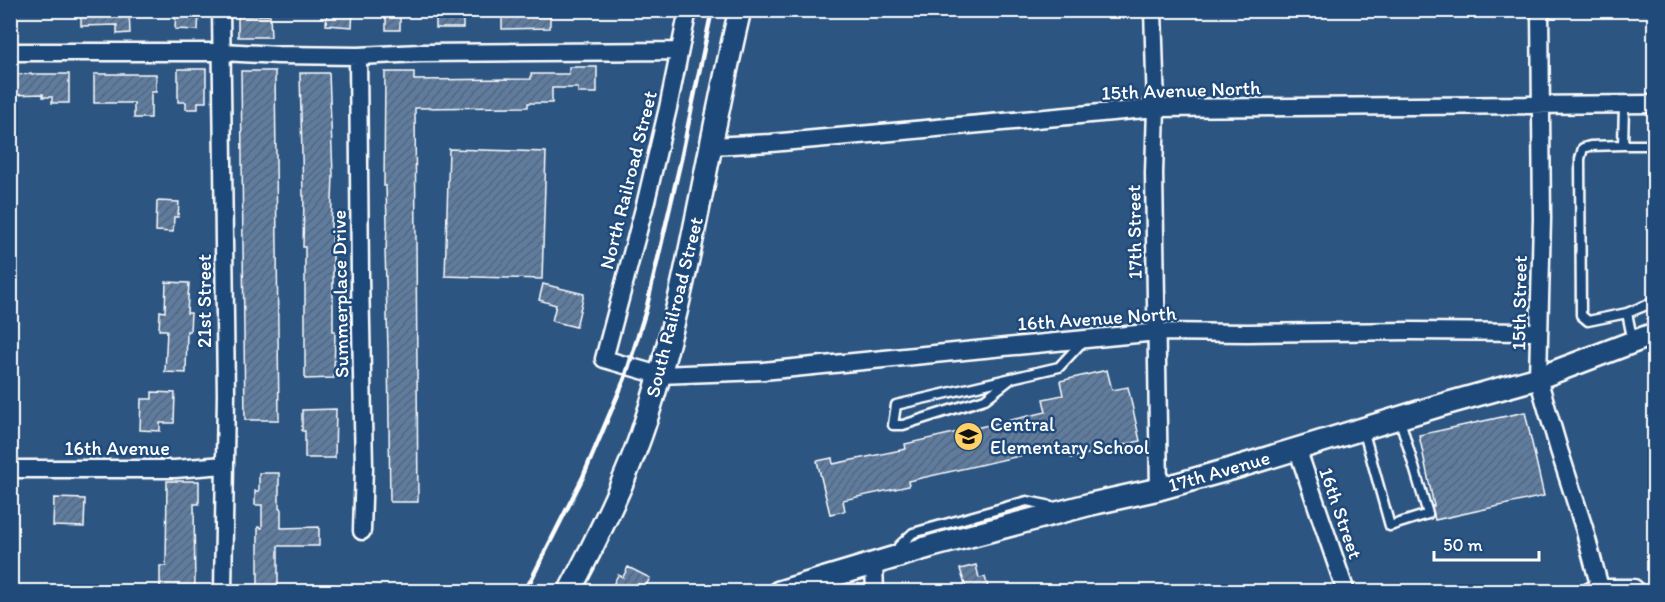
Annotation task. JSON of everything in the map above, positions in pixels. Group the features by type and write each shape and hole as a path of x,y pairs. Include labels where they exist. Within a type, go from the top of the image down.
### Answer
{"street":[{"name":"21st Street","path":"221,10 226,383 223,591"},
{"name":"North Railroad Street","path":"659,375 604,359 646,201 688,10"},
{"name":"South Railroad Street","path":"569,591 604,525 624,479 659,375 684,273 740,10"},
{"name":"17th Street","path":"1153,10 1159,489"},
{"name":"15th Street","path":"1540,10 1542,219 1538,378 1558,450 1584,528 1595,590"},
{"path":"10,52 223,52 358,56 420,53 679,51"},
{"name":"Summerplace Drive","path":"358,56 363,531"},
{"name":"15th Avenue North","path":"711,146 771,143 1156,108 1654,104"},
{"name":"16th Avenue North","path":"659,375 763,371 1157,332 1539,332"},
{"name":"17th Avenue","path":"779,591 932,546 1159,489 1538,378 1654,334"},
{"name":"16th Street","path":"1297,448 1346,591"},
{"name":"16th Avenue","path":"10,469 175,469 224,465"},
{"path":"875,591 883,561"},
{"path":"1595,590 1634,588"}],"lane":[{"path":"1623,145 1624,105"},
{"path":"1654,145 1583,148 1580,159 1581,315 1588,321 1627,313 1654,302"},
{"path":"1627,313 1633,342"},
{"path":"1012,378 985,399 903,425 893,425 896,405 1059,367 1085,339"},
{"path":"1363,429 1390,526 1428,514 1399,418"}],"building":[{"path":"81,10 129,10 130,33 117,34 117,25 81,26"},
{"path":"176,10 199,11 198,30 175,29"},
{"path":"327,10 353,10 352,27 326,25"},
{"path":"386,10 400,10 400,30 386,30"},
{"path":"443,10 457,10 457,13 463,13 463,28 436,28 436,13 443,13"},
{"path":"502,10 550,10 550,28 502,29"},
{"path":"270,15 271,37 238,37 238,16"},
{"path":"569,67 597,67 597,93 578,93 578,88 552,88 552,103 528,103 528,107 415,108 418,502 390,502 385,250 387,225 386,186 384,186 385,72 414,72 414,80 531,79 531,74 569,74"},
{"path":"178,69 206,69 206,102 198,102 198,109 186,109 186,102 178,102"},
{"path":"241,71 275,71 279,420 245,420"},
{"path":"300,73 329,73 333,175 331,227 333,227 334,378 305,379 305,247 303,247 304,196"},
{"path":"69,74 69,103 52,103 52,97 43,97 43,94 10,95 10,75"},
{"path":"94,74 156,74 156,92 151,92 151,118 134,118 134,103 94,103"},
{"path":"449,149 546,152 542,279 445,276"},
{"path":"157,201 179,202 178,217 174,217 173,232 156,231"},
{"path":"166,282 189,283 187,313 191,313 190,331 187,331 186,373 165,372 167,330 159,330 160,311 165,312"},
{"path":"543,284 584,294 576,327 552,321 556,305 539,300"},
{"path":"1107,370 1112,390 1128,387 1140,441 1071,458 1068,445 908,481 909,486 843,500 845,511 830,514 817,461 832,458 833,464 906,449 905,444 1046,412 1043,399 1063,395 1060,381"},
{"path":"152,392 175,393 174,423 160,423 160,431 140,430 141,399 152,399"},
{"path":"336,409 335,458 305,458 302,410"},
{"path":"1525,412 1544,496 1435,520 1419,435"},
{"path":"259,473 279,473 281,528 319,527 319,546 278,546 278,591 258,591 258,527 262,528 262,505 255,505 255,491 259,491"},
{"path":"167,481 199,481 199,504 194,504 195,591 160,591 160,566 166,566"},
{"path":"54,498 85,499 84,527 53,526"},
{"path":"976,565 979,578 985,577 989,591 967,591 960,569"},
{"path":"628,567 650,578 643,591 610,591 618,575 623,577"}],"railway":[{"path":"524,592 583,477 625,378 646,310 680,164 712,10"}],"place":[{"name":"Central Elementary School","path":"969,436"}]}
